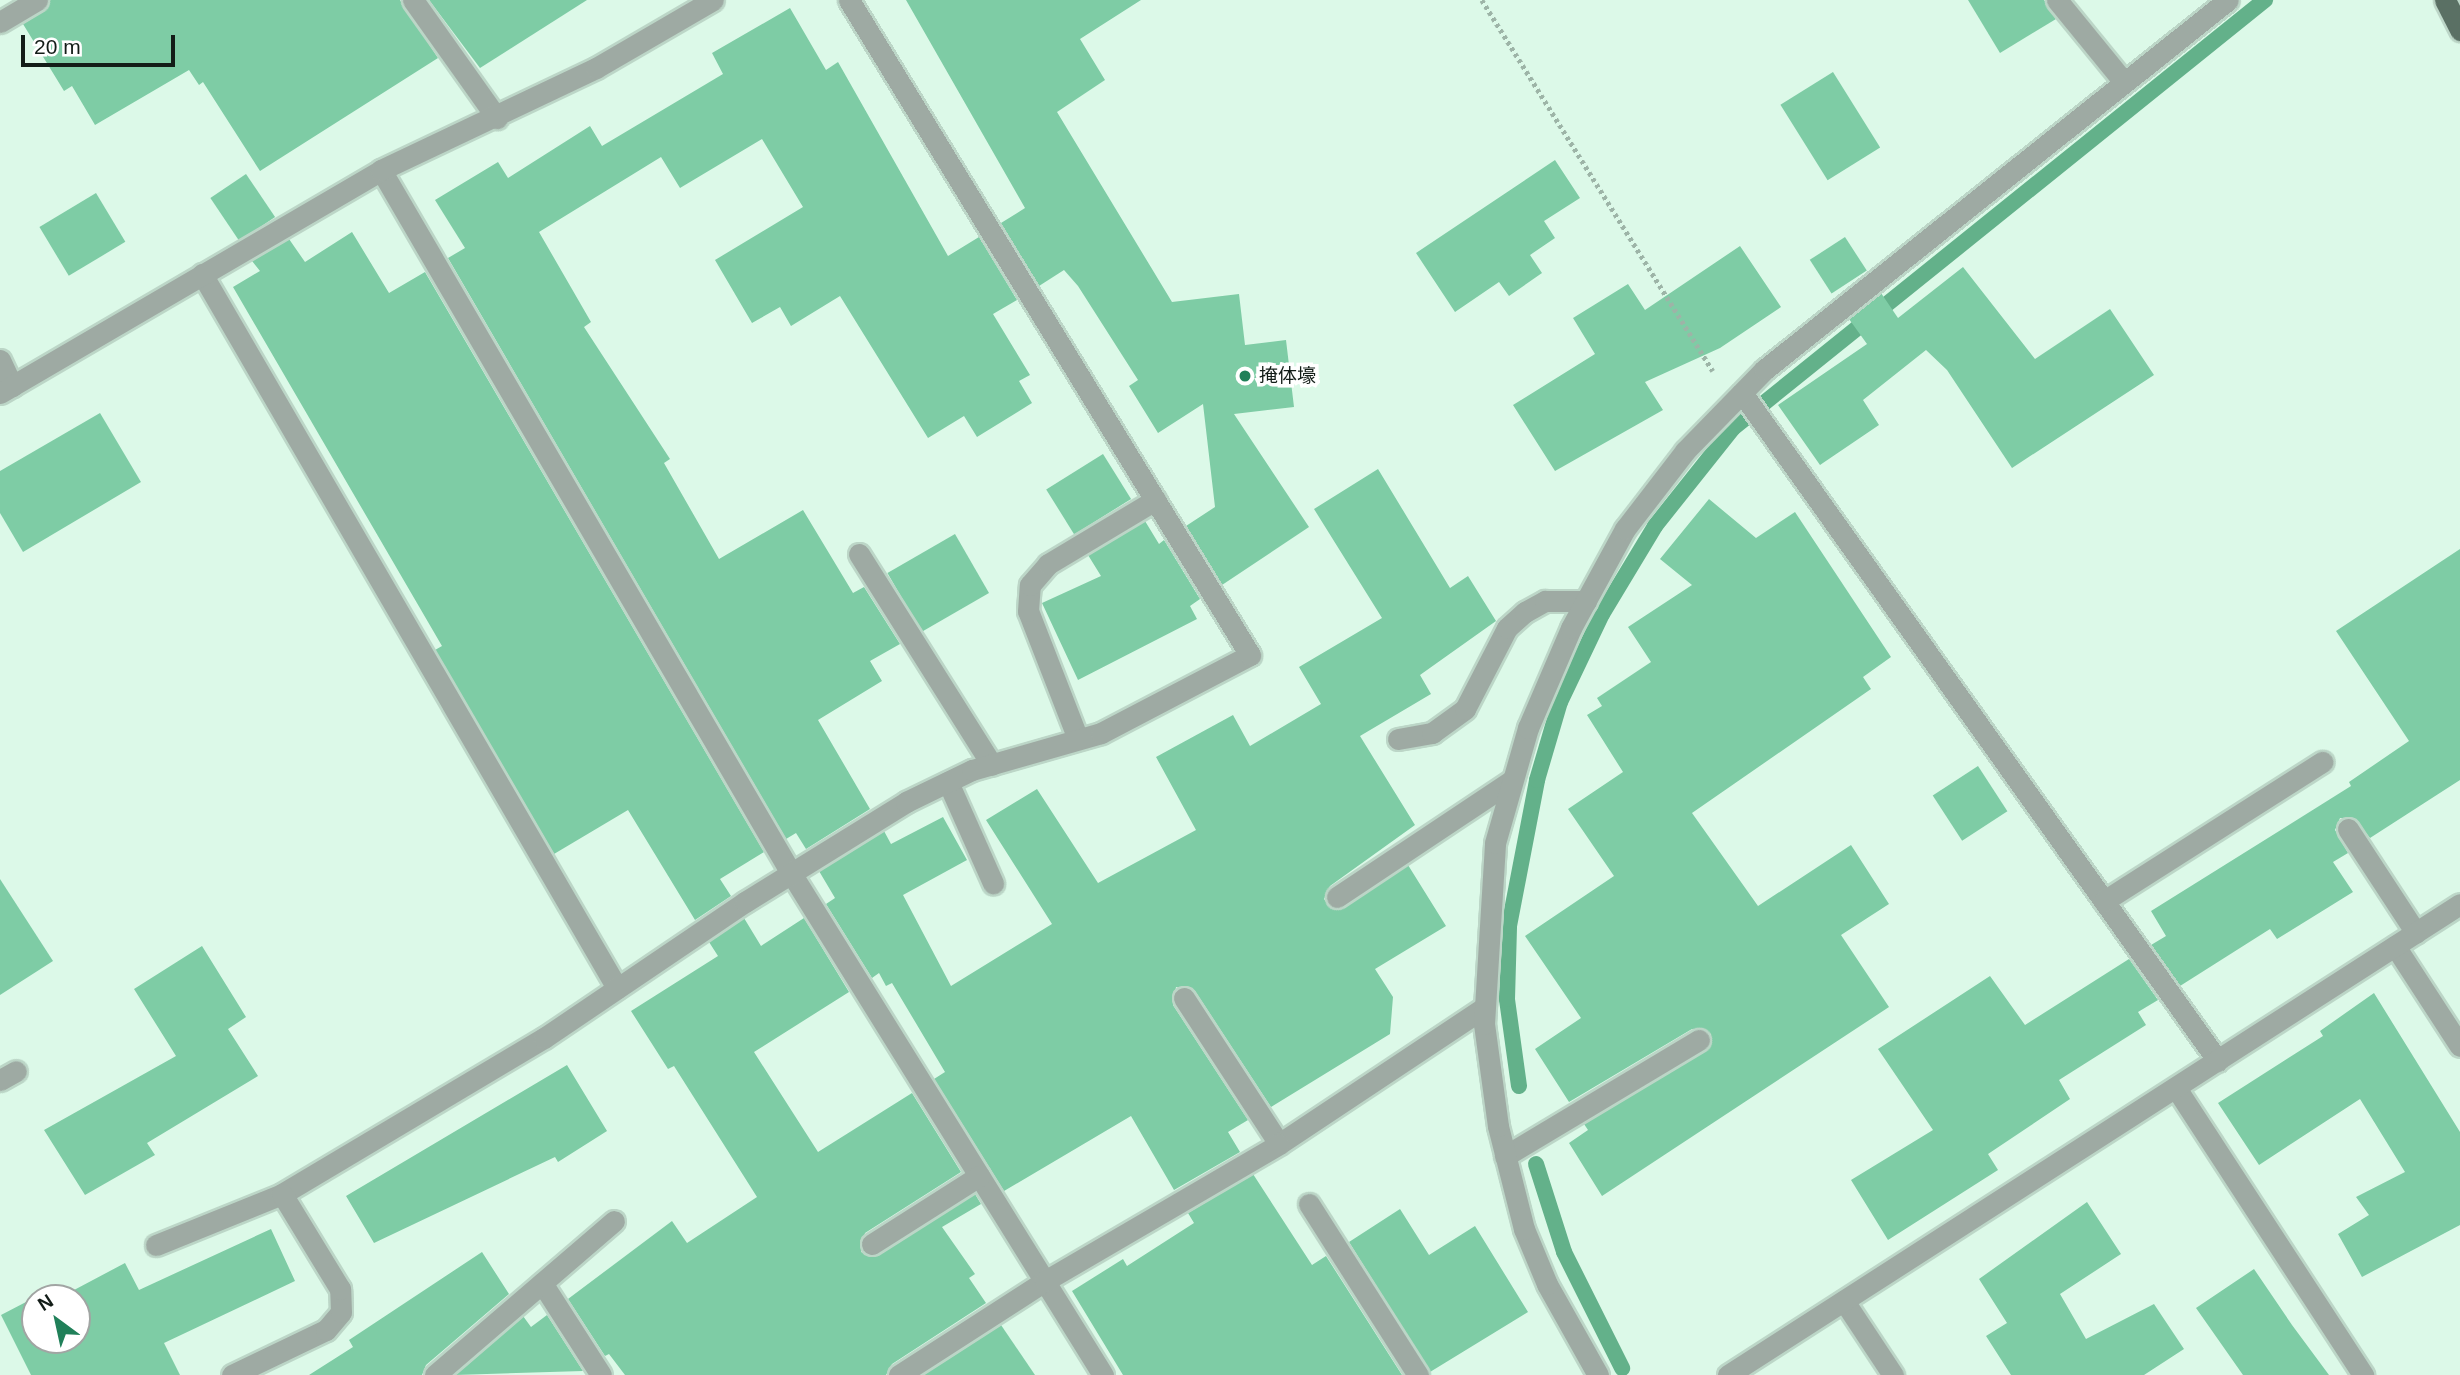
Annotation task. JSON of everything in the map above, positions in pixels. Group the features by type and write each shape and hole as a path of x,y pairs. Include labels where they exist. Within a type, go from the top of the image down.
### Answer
{"main road":[{"path":"2445,0 2460,30"}],"street":[{"path":"0,22 37,0"},
{"path":"412,0 497,118"},
{"path":"0,360 6,389 381,170 497,118 713,0"},
{"path":"156,1245 282,1194 617,988 791,873 948,782 992,765 1078,739 1162,703 1250,655 849,0"},
{"path":"2057,0 2123,81"},
{"path":"1598,1375 1547,1284 1524,1229 1505,1156 1484,1008 1489,892 1511,781 1528,728 1586,601 1625,529 1685,451 1741,400 2123,81 2228,0"},
{"path":"381,170 791,873 1103,1375"},
{"path":"202,274 617,988"},
{"path":"1741,400 1767,427 2218,1061"},
{"path":"1078,739 1028,611 1030,585 1048,564 1155,500"},
{"path":"859,554 992,765"},
{"path":"1398,739 1432,733 1465,709 1507,628 1525,612 1545,601 1586,601"},
{"path":"2104,901 2322,762"},
{"path":"1337,897 1511,781"},
{"path":"948,782 993,883"},
{"path":"2348,829 2416,933"},
{"path":"1728,1375 2460,904"},
{"path":"2395,946 2460,1046"},
{"path":"1184,998 1279,1144"},
{"path":"899,1375 1045,1281 1279,1144 1484,1008"},
{"path":"1505,1156 1699,1041"},
{"path":"2176,1088 2363,1375"},
{"path":"872,1244 979,1176"},
{"path":"232,1375 326,1330 341,1311 340,1289 282,1194"},
{"path":"1309,1204 1418,1375"},
{"path":"435,1375 614,1221"},
{"path":"542,1283 601,1375"},
{"path":"1844,1301 1893,1375"}],"path":[{"path":"1482,0 1741,400"}],"building":[{"path":"50,0 400,0 438,58 260,171 203,82 199,85 189,70 95,125 72,86 64,91 23,24 44,11"},
{"path":"429,0 587,0 480,68"},
{"path":"906,0 1141,0 1080,39 1105,80 1057,112 1172,302 1239,294 1245,345 1286,340 1294,407 1234,414 1309,527 1222,585 1186,526 1215,507 1203,404 1158,433 1129,386 1138,380 1078,286 1064,270 1039,286 1001,223 1025,208"},
{"path":"1968,0 2044,0 2056,19 2000,53"},
{"path":"790,8 826,70 838,62 948,256 979,237 1017,300 993,314 1030,375 1019,381 1032,403 977,437 964,416 928,438 840,296 791,326 780,307 752,323 715,260 803,207 762,139 680,188 661,157 539,232 591,322 584,327 670,459 664,463 719,559 803,510 853,593 864,587 900,644 870,661 882,681 818,720 870,809 806,849 796,833 786,839 448,258 465,248 435,200 498,162 508,178 590,126 602,146 723,74 712,53"},
{"path":"1833,72 1880,147 1828,180 1780,105"},
{"path":"1555,160 1580,198 1544,221 1555,238 1530,255 1542,273 1509,296 1499,282 1455,312 1416,253"},
{"path":"246,174 275,217 239,241 210,198"},
{"path":"96,193 125,242 69,276 39,227"},
{"path":"352,232 389,293 425,272 764,852 720,879 731,896 695,920 628,810 554,854 435,650 442,646 233,287 260,271 252,261 289,239 305,262"},
{"path":"1845,237 1867,271 1832,293 1810,260"},
{"path":"1740,246 1781,307 1720,348 1645,382 1663,410 1555,471 1513,405 1595,354 1573,318 1628,284 1645,310"},
{"path":"1963,267 2035,359 2110,309 2154,375 2012,468 1947,370 1926,350 1863,400 1879,425 1820,465 1778,405 1867,344 1849,319 1881,293 1898,318"},
{"path":"100,413 141,482 23,552 0,513 0,471"},
{"path":"1103,454 1131,499 1074,534 1046,490"},
{"path":"1378,469 1450,588 1468,576 1496,621 1420,675 1431,694 1360,736 1415,825 1330,886 1324,899 1331,908 1344,908 1408,865 1446,926 1375,969 1393,997 1390,1034 1271,1107 1195,991 1176,987 1173,1005 1248,1120 1228,1132 1240,1152 1174,1190 1131,1116 1004,1191 934,1079 945,1072 892,983 886,986 879,973 872,978 826,904 835,898 819,871 884,831 891,844 943,817 967,860 903,895 951,986 1052,924 986,820 1037,789 1098,883 1196,830 1156,757 1233,715 1250,746 1321,704 1299,667 1382,618 1314,509"},
{"path":"1709,499 1756,538 1795,512 1891,657 1863,677 1871,689 1692,813 1758,906 1851,845 1889,904 1841,935 1889,1007 1602,1196 1569,1143 1588,1130 1584,1124 1706,1051 1711,1034 1692,1029 1569,1102 1535,1049 1581,1018 1525,936 1614,876 1568,809 1623,772 1587,715 1602,706 1597,698 1651,662 1628,627 1692,585 1660,559"},
{"path":"1145,521 1159,544 1164,540 1200,599 1190,606 1197,619 1078,680 1042,603 1101,576 1088,555"},
{"path":"955,534 989,593 921,632 887,573"},
{"path":"2460,549 2460,780 2370,838 2354,818 2340,818 2335,830 2348,853 2333,862 2353,892 2277,939 2270,929 2180,986 2151,945 2166,936 2151,911 2351,786 2349,782 2409,741 2336,631"},
{"path":"1978,766 2007,811 1962,841 1933,795"},
{"path":"0,879 53,961 0,995"},
{"path":"744,918 761,946 804,918 849,992 754,1052 818,1152 912,1093 961,1172 865,1233 861,1252 879,1255 975,1194 981,1204 942,1227 975,1274 969,1278 986,1303 892,1364 886,1375 625,1375 609,1354 605,1356 568,1299 672,1221 687,1243 757,1197 674,1066 668,1069 631,1011 718,956 709,942"},
{"path":"202,946 246,1017 228,1029 258,1076 147,1143 155,1155 85,1195 44,1130 176,1056 134,989"},
{"path":"2129,959 2158,1000 2138,1012 2146,1025 2059,1080 2070,1099 1988,1154 1998,1170 1888,1240 1851,1180 1933,1130 1878,1049 1990,976 2025,1025"},
{"path":"2374,993 2460,1132 2460,1225 2362,1277 2338,1234 2369,1215 2356,1197 2405,1172 2360,1099 2259,1165 2218,1103 2323,1036 2320,1031"},
{"path":"567,1065 607,1131 558,1162 555,1157 374,1243 346,1196"},
{"path":"1253,1174 1312,1265 1326,1256 1402,1375 1123,1375 1072,1291 1123,1259 1127,1266 1194,1223 1188,1213"},
{"path":"2087,1202 2121,1254 2060,1294 2086,1339 2154,1304 2184,1349 2144,1375 2011,1375 1986,1336 2007,1323 1979,1279"},
{"path":"1400,1209 1429,1255 1475,1226 1528,1312 1430,1372 1349,1242"},
{"path":"271,1229 295,1281 164,1343 180,1375 31,1375 1,1315 21,1305 21,1354 91,1354 91,1284 85,1284 125,1263 139,1290"},
{"path":"482,1252 509,1294 426,1365 422,1375 309,1375 353,1347 349,1340"},
{"path":"2254,1269 2329,1375 2243,1375 2196,1308"},
{"path":"547,1315 583,1371 455,1375 523,1316 531,1327"},
{"path":"1001,1325 1035,1375 923,1375"}],"waterway":[{"path":"1519,1086 1507,999 1509,926 1537,780 1560,702 1602,614 1655,526 1733,428 2265,0"},
{"path":"1536,1164 1564,1252 1622,1368"}],"place":[{"name":"掩体壕","path":"1245,376"}]}
